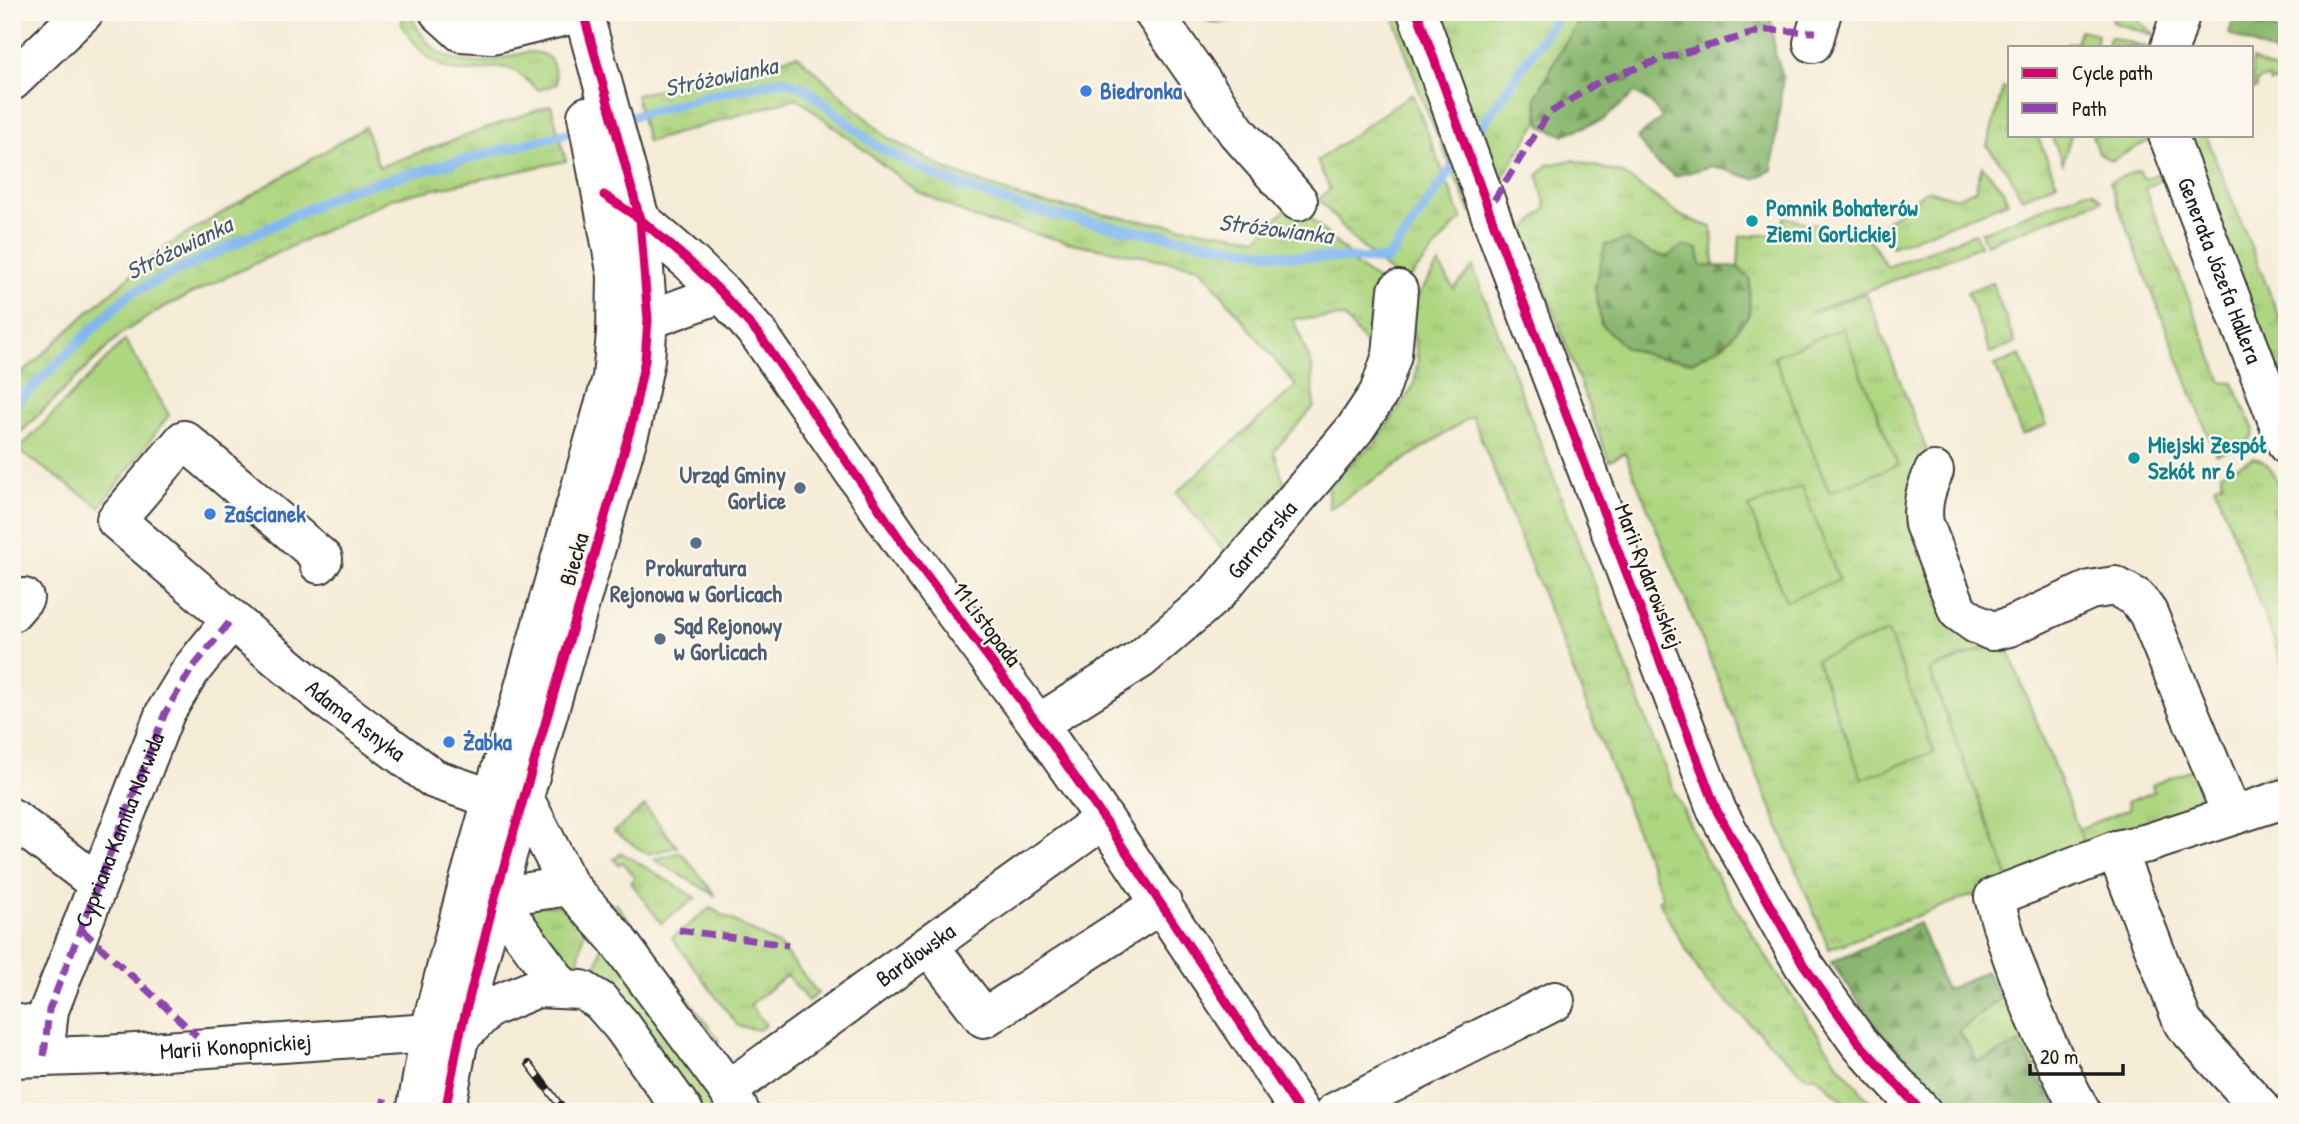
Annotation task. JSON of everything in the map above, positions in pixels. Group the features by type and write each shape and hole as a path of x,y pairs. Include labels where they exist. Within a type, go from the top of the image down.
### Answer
{"street":[{"path":"12,81 84,12"},
{"path":"439,12 461,32 492,34 572,14"},
{"path":"1153,12 1237,132 1298,201"},
{"name":"Marii Rydarowskiej","path":"1417,12 1496,230 1717,811 1803,964 1858,1044 1922,1112"},
{"path":"2170,46 2181,12"},
{"name":"Biecka","path":"416,1112 445,1035 481,892 509,798 632,423 645,360 648,320 640,219 609,152 572,14"},
{"name":"Generała Józefa Hallera","path":"2168,136 2287,445"},
{"name":"Biecka","path":"509,798 612,378 617,276 604,195 609,152"},
{"name":"11 Listopada","path":"604,195 640,219 722,293 760,336 895,553 1038,724 1162,903 1300,1112"},
{"name":"Garncarska","path":"1038,724 1141,659 1216,594 1355,429 1379,393 1392,355 1398,290"},
{"path":"648,320 722,293"},
{"name":"Adama Asnyka","path":"318,564 323,558 184,440 116,520 329,701 434,779 509,798"},
{"path":"1934,471 1922,509 1924,524 1958,611 1992,631 2009,627 2090,590 2115,586 2137,598 2148,613 2232,814"},
{"name":"Cypriana Kamila Norwida","path":"29,1042 49,1010 165,713 191,670 244,630"},
{"name":"Bardiowska","path":"509,798 569,886 615,937 734,1101 929,946 1104,819"},
{"path":"2081,1112 2055,1063 2003,932 1993,894 2116,850 2148,843 2287,798"},
{"path":"12,818 97,883"},
{"path":"2116,850 2183,1023 2264,1112"},
{"path":"481,892 569,886"},
{"path":"481,892 563,989"},
{"path":"929,946 984,1018 1162,903"},
{"path":"445,1035 489,1008 537,988 582,990 600,1001 622,1026 684,1112"},
{"path":"1335,1112 1556,1001"},
{"name":"Biecka","path":"445,1035 445,1112"},
{"name":"Marii Konopnickiej","path":"29,1042 106,1055 445,1035"}],"green space":[{"path":"406,12 410,12 424,37 443,54 467,62 481,62 529,52 543,54 554,66 557,84 539,90 513,70 505,68 467,71 444,67 426,55 402,26"},
{"path":"1202,12 1253,12 1220,23 1200,17"},
{"path":"1392,12 1585,12 1536,97 1539,120 1491,195 1471,213 1423,102"},
{"path":"1585,12 1767,12 1771,19 1775,53 1783,77 1772,170 1754,179 1713,166 1675,176 1654,161 1637,138 1662,118 1651,103 1635,93 1603,120 1563,135 1541,126 1536,97"},
{"path":"2116,12 2142,12 2139,22 2157,36 2112,22"},
{"path":"2235,12 2272,12 2268,27 2287,33 2287,59 2229,34"},
{"path":"2080,30 2098,34 2094,46 2066,46 2076,43"},
{"path":"2109,37 2143,46 2107,46"},
{"path":"797,55 888,138 948,170 1032,201 1258,238 1285,210 1305,213 1348,254 1354,264 1390,289 1388,348 1369,348 1344,317 1293,319 1312,366 1314,407 1274,451 1285,485 1235,563 1176,493 1296,386 1200,267 1071,243 976,219 915,190 797,98 647,142 636,95"},
{"path":"2254,61 2285,75 2283,79 2270,83 2268,77 2256,82 2257,88 2254,89"},
{"path":"2003,88 2008,89 2008,136 2037,136 2057,183 2022,198 2009,173 1987,146"},
{"path":"1412,93 1462,220 1409,279 1397,278 1353,239 1319,199 1330,189 1317,161"},
{"path":"551,105 566,161 393,198 164,307 121,334 12,441 12,383 160,250 365,127 379,167"},
{"path":"2051,136 2071,136 2063,163"},
{"path":"2092,136 2154,138 2111,161 2097,151"},
{"path":"2206,136 2287,336 2287,393 2182,138"},
{"path":"1574,160 1623,174 1683,217 1712,227 1714,266 1738,267 1740,236 1781,234 1784,217 1869,238 1887,267 1975,233 1980,246 1810,313 1866,293 1929,456 1911,513 2005,641 1929,670 2010,881 1829,949 1625,453 1609,461 1524,231 1546,208 1538,175 1547,165"},
{"path":"1982,166 2003,189 2008,202 1892,247 1885,222 1927,190 1956,198 1975,190"},
{"path":"2139,170 2145,179 2167,170 2158,182 2145,189 2222,382 2233,383 2254,430 2245,444 2216,455 2109,182"},
{"path":"2086,191 2093,191 2102,200 1986,244 1981,232"},
{"path":"1627,240 1651,253 1667,257 1683,245 1698,249 1701,266 1738,267 1750,279 1749,315 1725,344 1692,362 1655,357 1626,348 1601,324 1595,288 1605,245"},
{"path":"1439,264 1454,289 1473,267 1671,784 1705,857 1777,974 1839,1065 1879,1112 1855,1112 1816,1076 1805,1076 1705,981 1674,929 1659,900 1663,898 1472,416 1329,509 1327,481 1377,442 1414,385 1418,360 1409,309"},
{"path":"1992,282 2015,343 1990,353 1967,292"},
{"path":"1843,328 1898,465 1829,492 1774,356"},
{"path":"125,340 169,415 100,507 18,450"},
{"path":"2020,355 2047,425 2022,435 1995,365"},
{"path":"2254,458 2261,460 2271,469 2284,504 2272,509 2287,551 2287,676 2215,486 2223,482 2221,473"},
{"path":"1802,486 1839,580 1786,601 1749,507"},
{"path":"1888,632 1934,752 1862,779 1816,659"},
{"path":"2005,641 2087,851 2010,881 1929,670"},
{"path":"2192,769 2201,786 2195,812 2087,851 2078,829 2129,809 2127,802 2154,792 2152,785"},
{"path":"2287,769 2287,777 2249,792 2242,787"},
{"path":"645,806 677,847 647,854 614,832"},
{"path":"681,852 716,896 654,859"},
{"path":"622,853 696,898 661,923 631,882 635,877 623,862 618,865 614,859"},
{"path":"616,903 719,1040 712,1046 609,908"},
{"path":"561,905 586,922 577,966 553,952 519,906"},
{"path":"710,908 780,946 818,993 808,1001 787,975 750,1005 766,1025 759,1030 738,1026 672,938"},
{"path":"1919,923 1946,990 1986,971 2000,999 1959,1031 1978,1062 2020,1043 2040,1081 2064,1112 1958,1112 1881,1033 1831,962"},
{"path":"603,939 726,1107 719,1112 700,1112 594,978"},
{"path":"2021,992 2048,1063 2032,1068 2020,1043 1978,1063 1959,1031 2000,999"}],"waterway":[{"name":"Stróżowianka","path":"1473,139 1560,12"},
{"name":"Stróżowianka","path":"621,119 715,94 784,80 808,90 876,146 946,180 1027,209 1124,229 1289,256 1387,260 1460,157"},
{"name":"Stróżowianka","path":"12,407 129,294 347,190 583,129"}],"railway":[{"path":"529,1064 565,1112"}],"marked path":[{"path":"1494,200 1548,114 1600,81 1665,58 1765,30 1816,32"},
{"path":"44,1056 49,1010 165,713 191,670 232,619"},
{"path":"82,930 197,1036"},
{"path":"679,930 788,945"},
{"path":"382,1112 385,1096"}],"cycle path":[{"path":"445,1112 459,1038 495,897 632,423 645,360 648,320 640,219 583,12"},
{"path":"1417,12 1496,230 1717,811 1803,964 1859,1043 1922,1112"},
{"path":"604,195 640,219 690,262 760,336 904,545 1038,724 1300,1112"}],"place":[{"name":"Biedronka","path":"1086,91"},
{"name":"Pomnik Bohaterów Ziemi Gorlickiej","path":"1752,221"},
{"name":"Miejski Zespół Szkół nr 6","path":"2134,458"},
{"name":"Urząd Gminy Gorlice","path":"800,488"},
{"name":"Zaścianek","path":"210,514"},
{"name":"Prokuratura Rejonowa w Gorlicach","path":"696,543"},
{"name":"Sąd Rejonowy w Gorlicach","path":"660,639"},
{"name":"Żabka","path":"449,742"}]}
